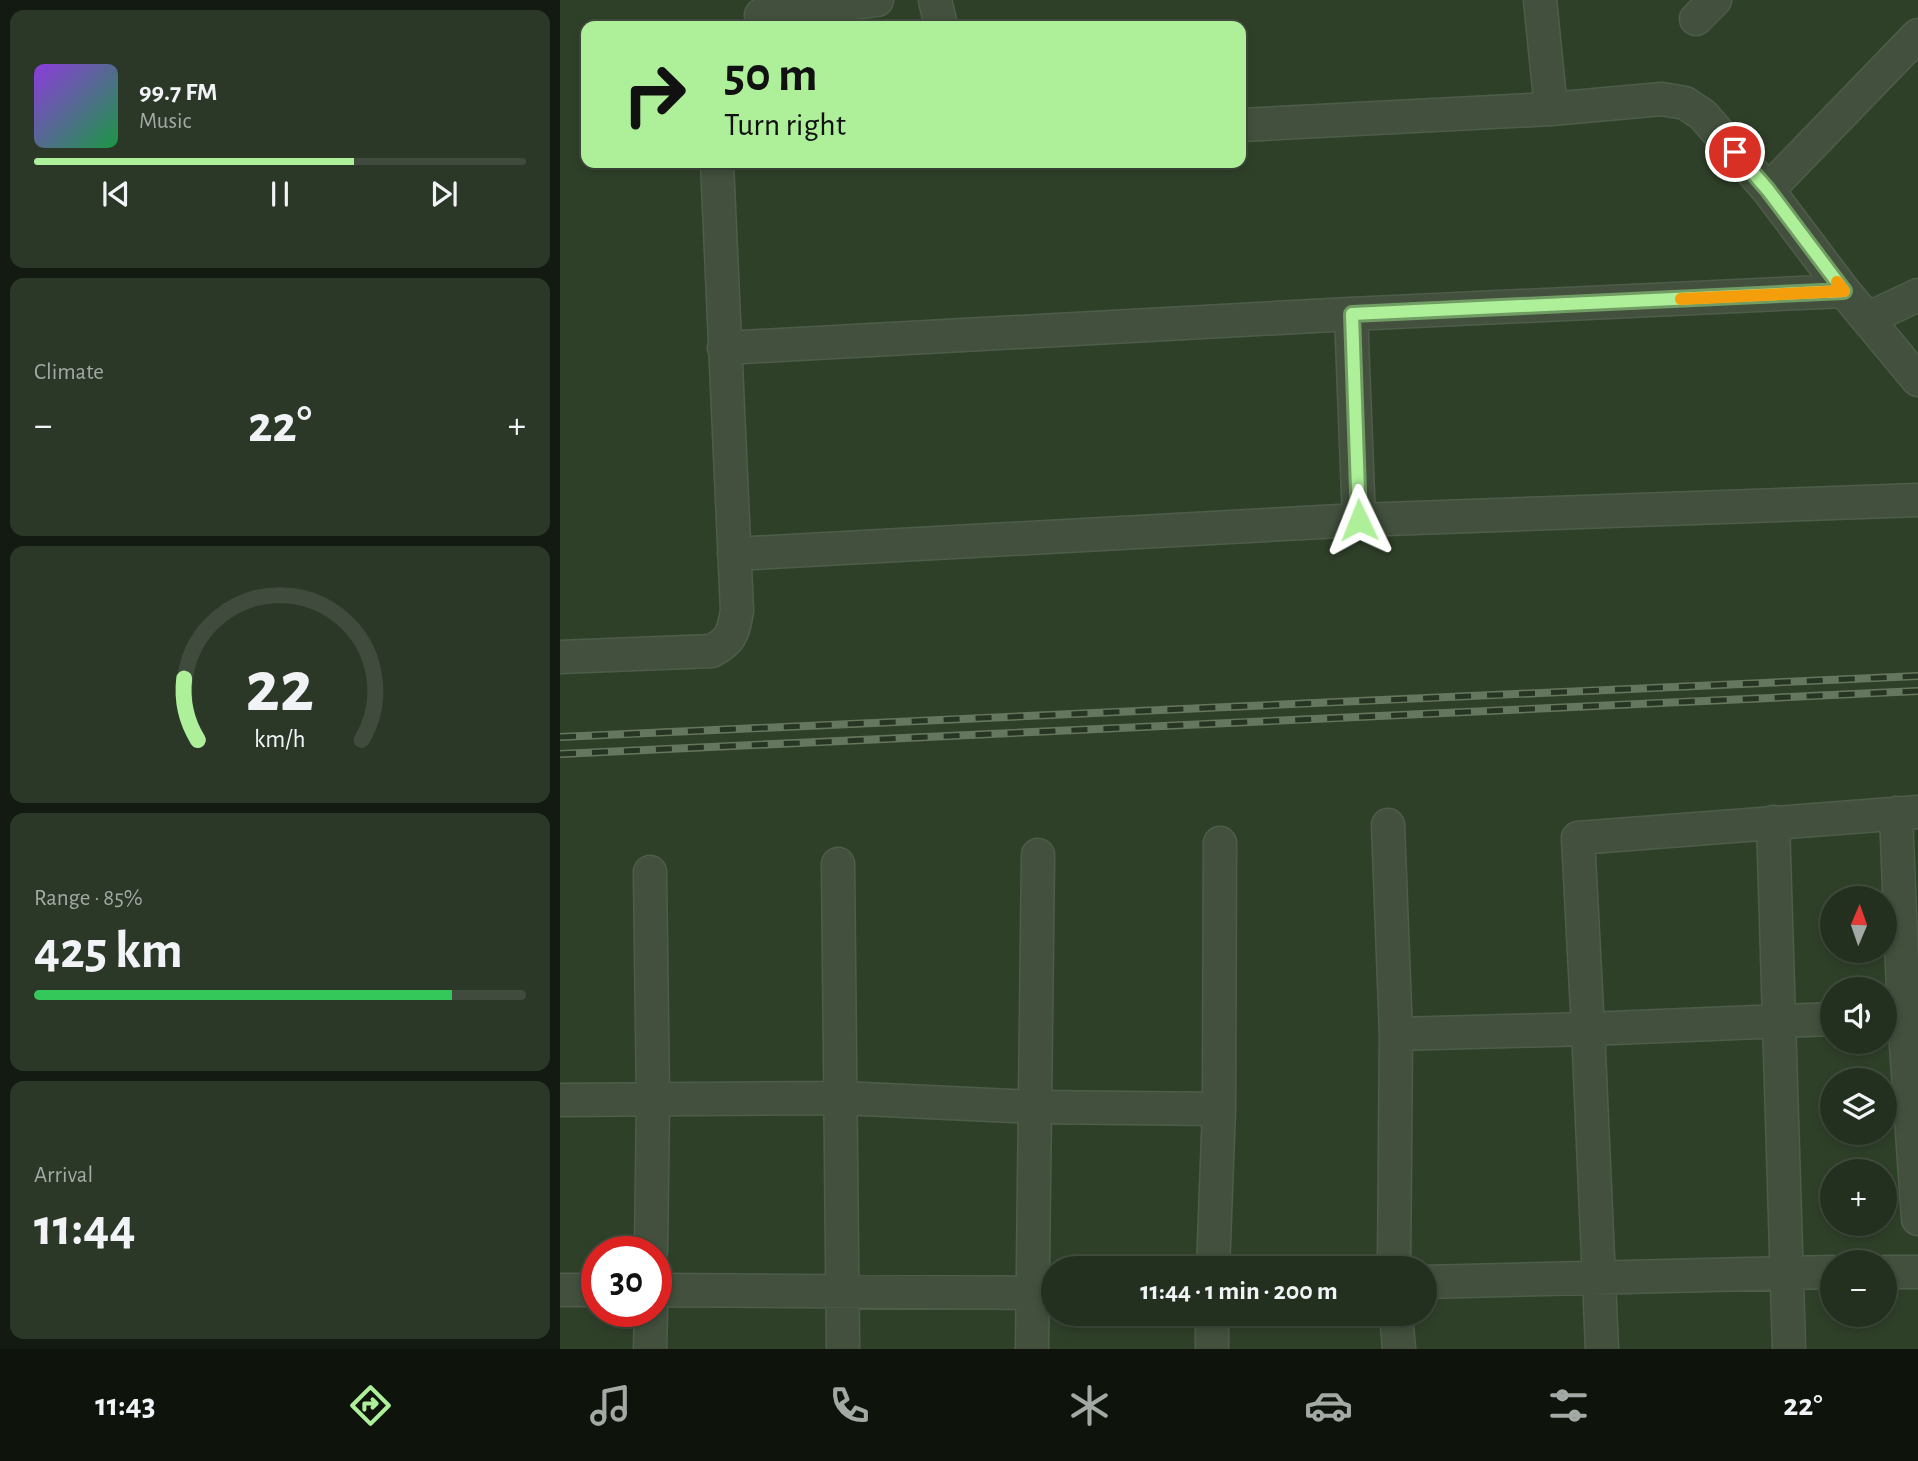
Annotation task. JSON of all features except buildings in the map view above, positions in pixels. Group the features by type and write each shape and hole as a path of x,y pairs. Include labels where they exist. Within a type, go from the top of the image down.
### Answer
{"street":[{"path":"761,14 877,0"},
{"path":"935,0 940,21"},
{"path":"1540,0 1551,109"},
{"path":"1768,190 1918,35"},
{"path":"1246,125 1551,109 1662,99 1685,103 1703,115 1768,190 1844,291 1918,380"},
{"path":"560,657 712,651 727,643 734,627 737,611 717,168"},
{"path":"724,348 1844,291"},
{"path":"1867,319 1918,295"},
{"path":"1352,314 1359,520"},
{"path":"734,554 1359,520 1703,510 1918,500"},
{"path":"1602,1349 1577,838 1907,812 1896,977"},
{"path":"1773,822 1789,1349"},
{"path":"1388,825 1396,1034 1394,1256"},
{"path":"1213,1256 1219,1110 1220,843"},
{"path":"1038,855 1035,1107 1041,1256"},
{"path":"838,864 843,1349"},
{"path":"650,872 653,1101 651,1236"},
{"path":"1396,1034 1820,1020"},
{"path":"1897,1041 1918,1219"},
{"path":"560,1100 842,1098 1035,1107 1219,1110"},
{"path":"1437,1282 1820,1272"},
{"path":"1897,1272 1918,1272"},
{"path":"560,1290 581,1290"},
{"path":"672,1290 1041,1293"},
{"path":"1032,1349 1041,1303"},
{"path":"1212,1326 1212,1349"},
{"path":"1397,1326 1399,1349"},
{"path":"650,1349 651,1327"}],"railway":[{"path":"560,737 1918,676"},
{"path":"560,754 1918,691"}],"slow traffic":[{"path":"1681,299 1844,291 1837,282"}],"route":[{"path":"1359,520 1352,314 1844,291 1768,190 1735,152"}]}
